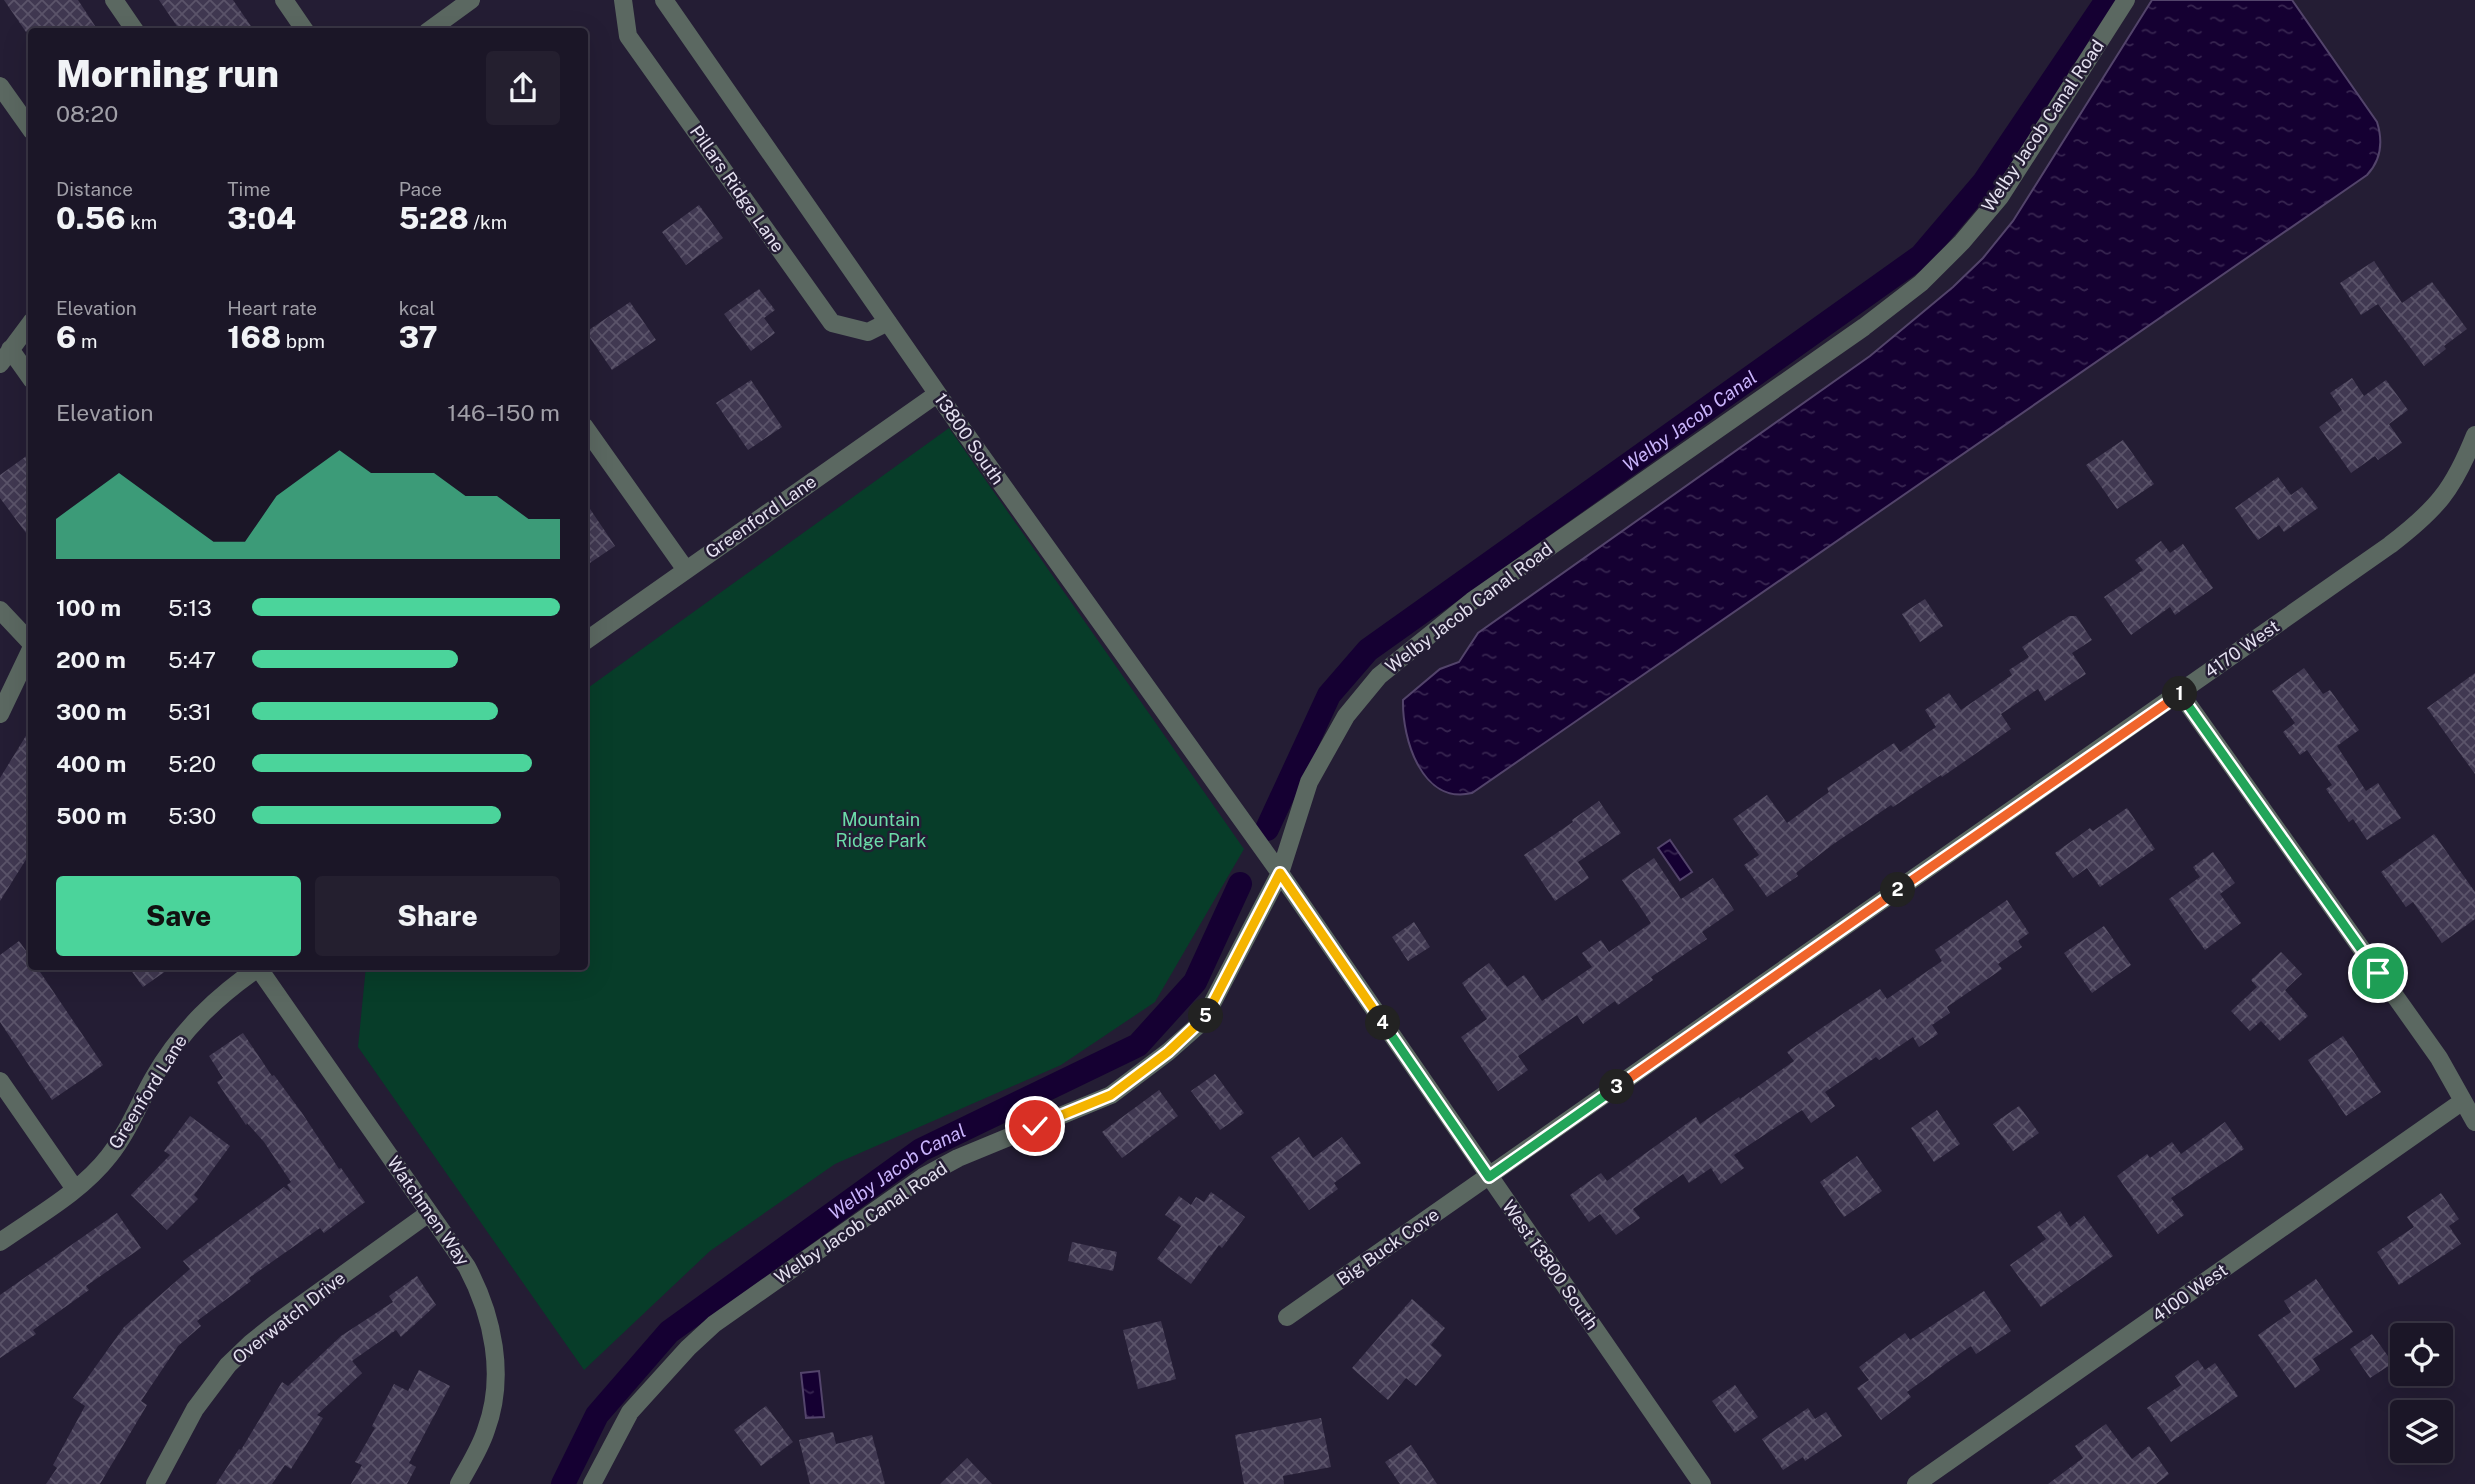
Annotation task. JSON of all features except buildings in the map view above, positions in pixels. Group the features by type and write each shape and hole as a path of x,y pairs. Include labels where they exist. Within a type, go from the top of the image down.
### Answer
{"street":[{"path":"114,0 133,28"},
{"path":"284,0 303,28"},
{"path":"433,28 471,0"},
{"name":"Pillars Ridge Lane","path":"623,0 628,36 832,323 868,332 888,322"},
{"name":"13800 South","path":"664,0 937,394 1280,873"},
{"name":"Welby Jacob Canal Road","path":"592,1484 631,1412 688,1348 714,1324 923,1177 958,1158 1111,1095 1168,1052 1203,1021 1280,873 1309,782 1346,716 1379,676 1472,601 1864,327 1920,283 1962,242 2000,197 2126,0"},
{"path":"0,86 28,125"},
{"path":"28,325 5,356 28,376"},
{"name":"Greenford Lane","path":"588,639 937,394"},
{"path":"588,432 686,570"},
{"name":"4170 West","path":"1489,1177 2180,694 2413,527 2469,469 2475,435"},
{"path":"0,610 28,642"},
{"path":"0,714 28,654"},
{"path":"2180,694 2439,1058 2475,1122"},
{"name":"West 13800 South","path":"1280,873 1702,1484"},
{"name":"Greenford Lane","path":"0,1242 75,1189 107,1159 130,1125 153,1079 188,1028 255,970"},
{"name":"Watchmen Way","path":"261,970 467,1267 477,1286 491,1327 495,1380 486,1431 459,1484"},
{"path":"0,1081 75,1189"},
{"name":"4100 West","path":"1916,1484 2463,1101"},
{"name":"Big Buck Cove","path":"1287,1317 1489,1177"},
{"name":"Overwatch Drive","path":"155,1484 195,1409 219,1376 243,1350 276,1323 429,1213"}],"green space":[{"name":"Mountain Ridge Park","path":"949,428 1244,849 1155,1002 1061,1065 835,1164 710,1251 584,1370 358,1047 366,970 588,970 588,688"}],"water":[{"path":"2152,0 2292,0 2377,122 2380,150 2372,169 1472,793 1455,794 1440,789 1428,779 1411,750 1406,733 1403,700 1440,669 1459,662 1478,633 1870,356 1953,287 1983,258 2013,221"},
{"path":"1670,840 1692,872 1680,880 1658,848"},
{"path":"819,1371 824,1417 806,1418 801,1373"}],"waterway":[{"name":"Welby Jacob Canal","path":"1267,829 1329,695 1368,650 1921,256 1984,182 2107,0"},
{"name":"Welby Jacob Canal","path":"563,1484 597,1415 669,1332 921,1150 1138,1045 1195,982 1240,884"}],"route":[{"path":"1035,1126 1111,1095 1168,1052 1203,1021 1280,873 1489,1177 2180,694 2378,973"}]}
